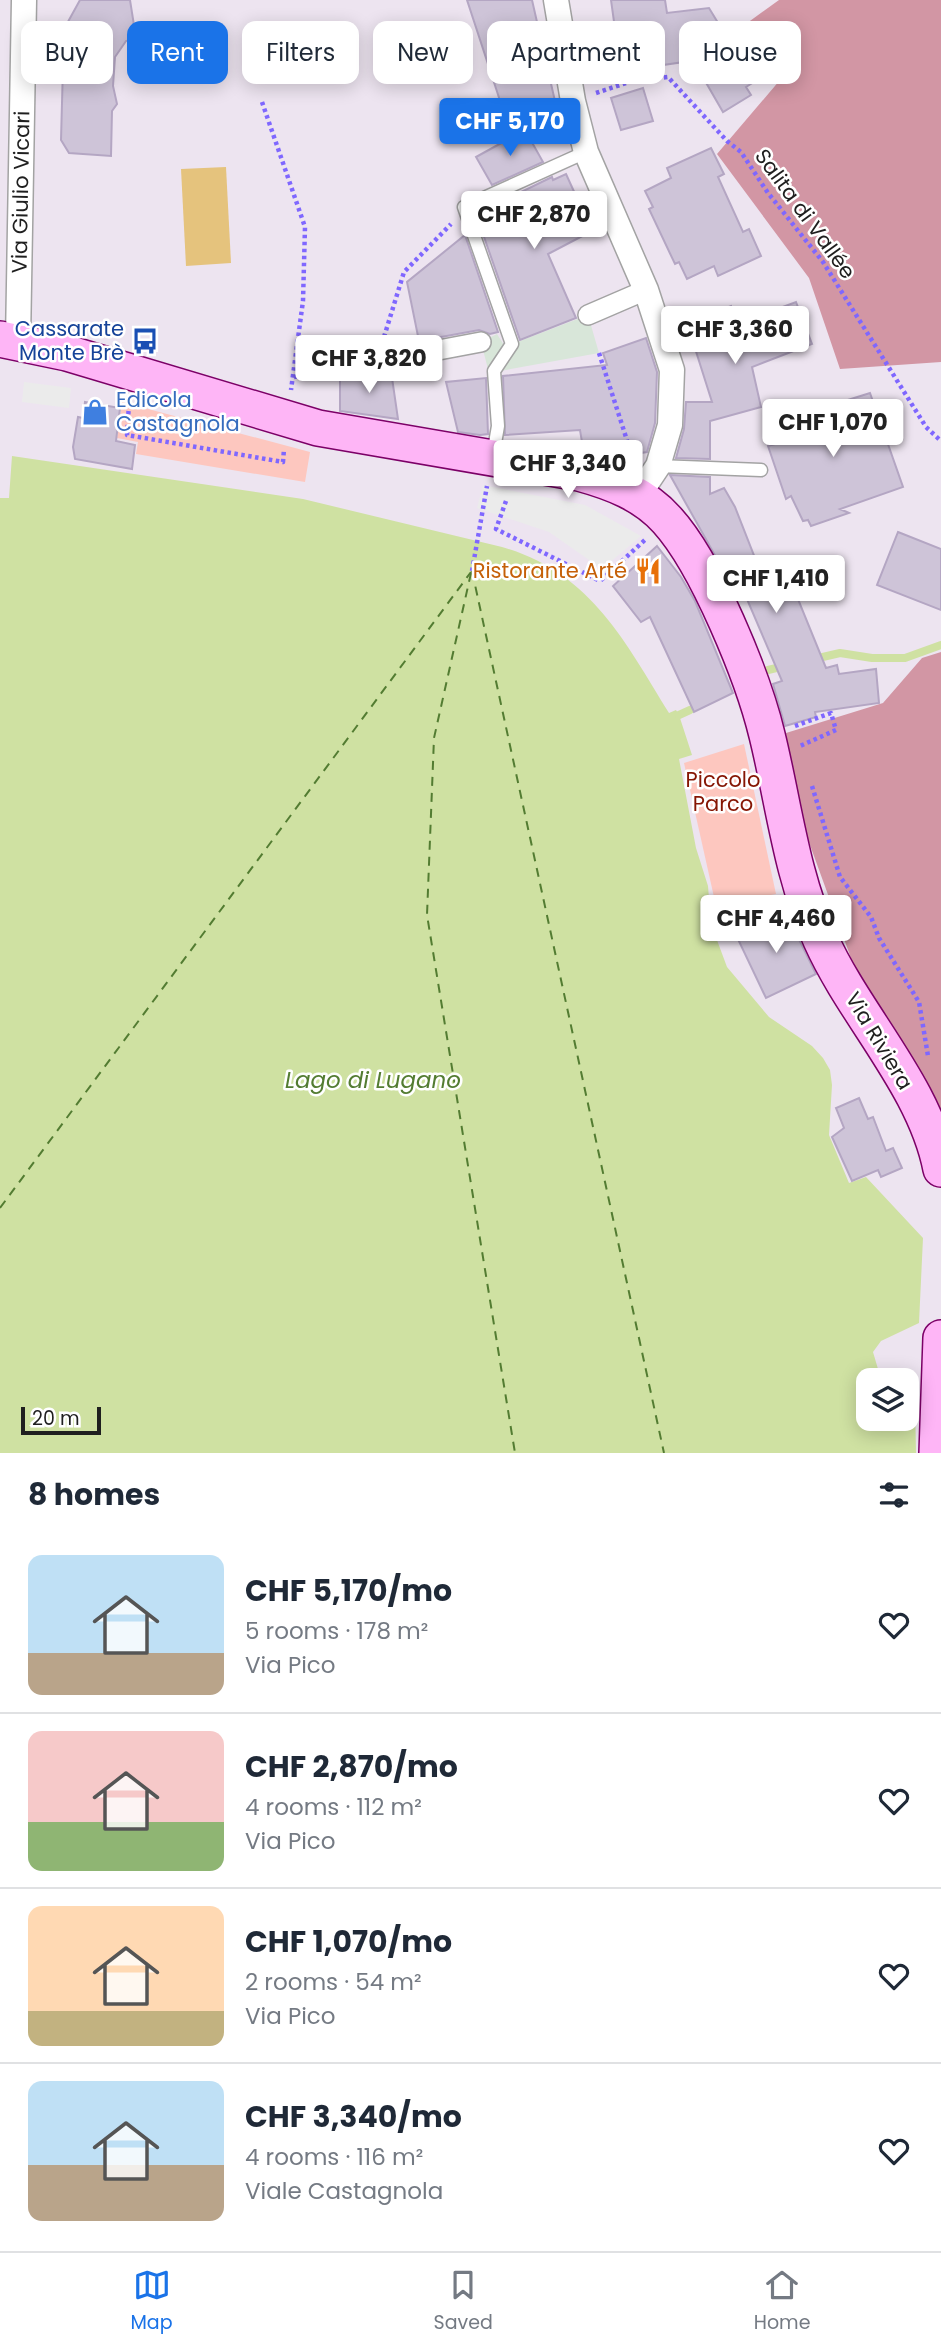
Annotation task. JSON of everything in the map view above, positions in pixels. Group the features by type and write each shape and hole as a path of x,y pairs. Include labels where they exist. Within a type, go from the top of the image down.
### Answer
{"main road":[{"name":"Via Riviera","path":"9,340 106,364 318,428 579,473 640,492 667,520 704,576 756,696 767,736 788,842 805,902 837,973 925,1119 941,1169"},
{"path":"937,1453 941,1338"}],"street":[{"name":"Via Giulio Vicari","path":"9,340 24,0"},
{"path":"556,0 573,101 586,152 646,290 672,370 670,425 657,466 640,492"},
{"path":"588,315 646,290"},
{"path":"375,362 481,342"}],"lane":[{"path":"493,458 498,426 494,371 512,344 464,207 586,152"},
{"path":"657,466 761,470"}],"path":[{"name":"Salita di Vallée","path":"598,93 632,81 668,77 727,141 741,152 768,193 824,262 926,427 941,440"},
{"path":"262,102 306,227 303,301 294,377 375,362 404,272 464,207"},
{"path":"599,353 640,492"},
{"path":"127,435 283,462"},
{"path":"472,571 493,458"},
{"path":"506,501 496,530 600,581 667,520"},
{"path":"767,736 831,713 836,730 798,747 803,758"},
{"path":"811,783 840,877 871,917 879,937 919,1002 928,1059"}],"shaded area":[{"path":"779,0 941,0 941,362 840,369 809,278 717,154 777,84 801,84 801,21 750,21"},
{"path":"226,167 231,263 186,266 181,169"},
{"path":"588,315 599,353 489,373 481,342 497,334 504,345 512,344"},
{"path":"24,382 71,388 69,408 22,402"},
{"path":"483,485 585,505 641,536 602,569 549,532 477,508"},
{"path":"941,652 941,1114 852,961 793,798 786,733 883,703 922,658"}],"green space":[{"path":"122,402 310,452 305,482 136,454 138,442 117,438"},
{"name":"Piccolo Parco","path":"744,744 776,894 716,906 684,763"}],"water":[{"name":"Lago di Lugano","path":"12,456 303,499 502,547 533,558 582,591 602,612 620,635 669,713 676,710 679,715 692,755 679,759 696,848 708,886 711,924 727,967 769,1017 812,1046 830,1070 832,1085 829,1135 849,1183 866,1177 923,1238 919,1323 881,1341 873,1352 878,1368 856,1368 856,1431 916,1431 916,1453 0,1453 0,498 9,498"}],"building":[{"path":"80,0 130,0 133,21 127,21 127,41 115,57 113,86 117,104 112,111 111,156 69,153 61,140 63,84 113,84 113,21 68,21"},
{"path":"467,0 532,0 537,21 487,21 487,61"},
{"path":"611,0 665,0 667,13 709,8 717,21 679,21 679,63 665,65 665,21 614,21"},
{"path":"495,84 551,84 557,110 508,125"},
{"path":"707,84 751,84 746,87 751,95 723,112"},
{"path":"643,88 653,121 621,130 611,98"},
{"path":"525,130 543,162 492,185 476,157"},
{"path":"711,148 724,174 718,177 743,232 749,229 761,256 718,276 714,266 687,279 679,262 675,264 649,209 653,207 645,191 671,178 667,168"},
{"path":"566,174 592,231 548,254 576,318 520,340 476,214 552,177 553,180"},
{"path":"465,235 498,332 490,334 479,330 419,341 407,282"},
{"path":"796,302 812,344 752,367 761,407 710,421 710,459 676,458 684,429 686,402 712,402 687,323 731,306 737,324"},
{"path":"646,338 657,372 655,423 647,452 601,459 584,454 580,430 505,435 503,376 607,365 603,353"},
{"path":"391,371 398,419 340,411 340,378"},
{"path":"486,378 488,434 458,432 446,382"},
{"path":"870,393 903,487 840,509 849,513 811,526 808,520 803,521 791,496 786,499 768,446 775,444 768,425"},
{"path":"85,402 120,408 116,441 135,445 132,469 75,459 73,447 78,417 83,418"},
{"path":"670,475 710,477 710,494 724,488 735,507 766,586 789,577 826,668 837,665 839,674 876,669 879,703 815,712 816,717 785,726 773,684 782,681 735,571 726,575"},
{"path":"898,532 941,549 941,610 877,585"},
{"path":"657,546 681,577 695,601 733,693 694,712 650,617 641,622 613,586"},
{"path":"785,911 816,974 766,998 736,935"},
{"path":"859,1098 868,1119 873,1117 886,1151 893,1148 902,1168 881,1177 878,1170 852,1181 832,1137 844,1128 836,1108"}],"waterway":[{"path":"814,659 840,653 872,658 905,658 941,645"},
{"path":"768,670 785,666"},
{"path":"679,715 690,710"}],"ferry route":[{"path":"472,571 664,1453"},
{"path":"0,1208 471,572"},
{"path":"471,573 434,738 427,915 515,1453"}],"place":[{"name":"Cassarate Monte Brè","path":"145,341"},
{"name":"Edicola Castagnola","path":"95,412"},
{"name":"Ristorante Arté","path":"648,571"}]}
